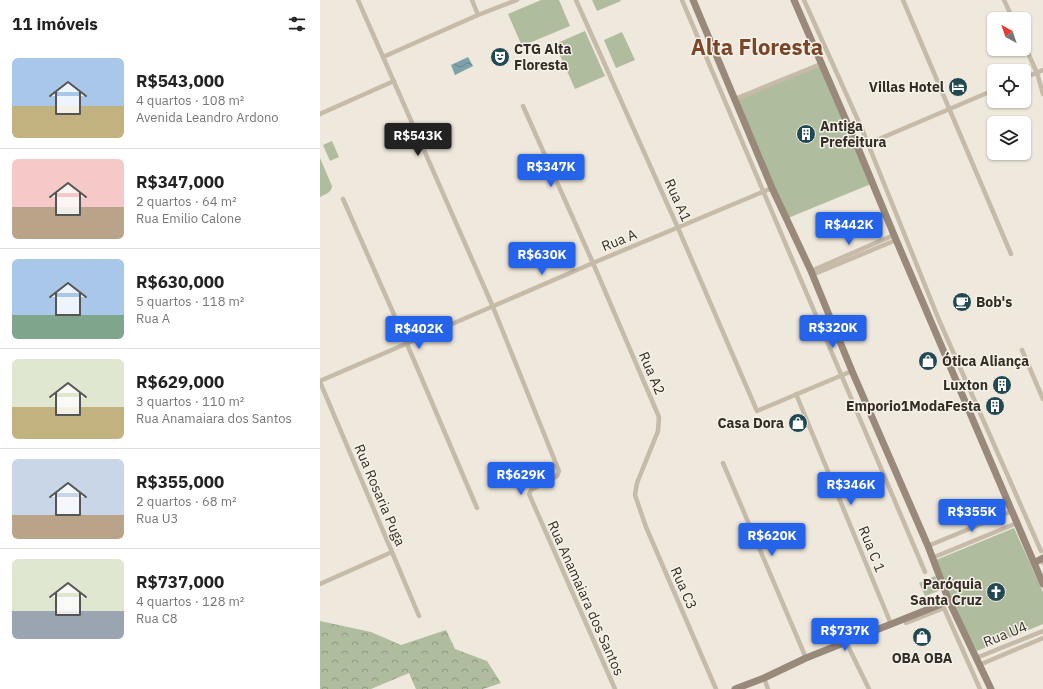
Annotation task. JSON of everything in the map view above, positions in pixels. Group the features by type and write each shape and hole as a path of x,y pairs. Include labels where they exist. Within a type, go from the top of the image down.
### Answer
{"street":[{"path":"358,0 493,307"},
{"path":"472,0 478,15"},
{"path":"383,57 478,15 517,0"},
{"name":"Rua A1","path":"576,0 758,411 796,394"},
{"path":"682,0 925,572"},
{"path":"693,0 772,188 811,273 928,546 949,601 991,689"},
{"path":"794,0 1043,584"},
{"path":"804,0 868,143 939,320 1041,551"},
{"path":"903,0 1011,254"},
{"path":"1004,0 1010,12"},
{"path":"1029,56 1037,73 1043,94"},
{"path":"735,99 821,64"},
{"path":"1031,75 1043,70"},
{"path":"320,114 394,81"},
{"path":"858,148 987,93"},
{"name":"Rua A2","path":"523,106 593,263 659,417 658,431 637,483 635,495"},
{"name":"Rua A","path":"320,382 593,263 772,188"},
{"path":"343,199 477,508"},
{"path":"811,273 895,238"},
{"name":"Rua Anamaiara dos Santos","path":"493,307 559,471 557,476 530,490 529,494 615,689"},
{"path":"1022,350 1043,399"},
{"path":"796,394 852,371"},
{"name":"Rua Rosaria Puga","path":"320,382 419,616"},
{"name":"Rua C 1","path":"796,394 891,624"},
{"path":"723,463 806,658"},
{"name":"Rua C3","path":"635,495 646,527 716,689"},
{"path":"928,546 1012,511"},
{"path":"932,558 1017,523"},
{"path":"320,584 392,552"},
{"path":"1034,562 1043,558"},
{"path":"735,689 764,678 806,658 949,601"},
{"path":"906,623 944,608 980,689"},
{"name":"Rua U4","path":"978,661 1017,641 1043,631"},
{"name":"Rua U4","path":"978,661 1019,648 1043,638"},
{"path":"1017,641 1019,648"},
{"path":"846,642 869,689"},
{"path":"764,678 768,689"}],"green space":[{"path":"541,0 559,0 570,26 522,46 508,14"},
{"path":"592,0 620,0 621,1 597,11"},
{"path":"585,31 605,76 575,89 555,44"},
{"path":"622,32 635,60 616,68 604,40"},
{"path":"820,66 871,184 788,218 737,100"},
{"path":"332,141 339,157 330,161 323,145"},
{"path":"320,158 332,186 329,192 320,197"},
{"path":"1014,528 1043,592 1043,624 977,651 950,598 936,560"},
{"path":"935,576 941,590 925,596 919,583"},
{"path":"320,621 371,632 401,645 446,630 455,649 487,661 501,683 483,689 416,689 409,673 371,689 320,689"}],"water":[{"path":"468,57 473,66 455,75 451,65"}],"place":[{"name":"CTG Alta Floresta","path":"500,57"},
{"name":"Villas Hotel","path":"958,87"},
{"name":"Antiga Prefeitura","path":"806,134"},
{"name":"Bob's","path":"962,302"},
{"name":"Ótica Aliança","path":"928,361"},
{"name":"Luxton","path":"1002,385"},
{"name":"Emporio1ModaFesta","path":"995,406"},
{"name":"Casa Dora","path":"798,423"},
{"name":"Paróquia Santa Cruz","path":"996,592"},
{"name":"OBA OBA","path":"922,637"}],"district":[{"name":"Alta Floresta","path":"757,47"}]}
